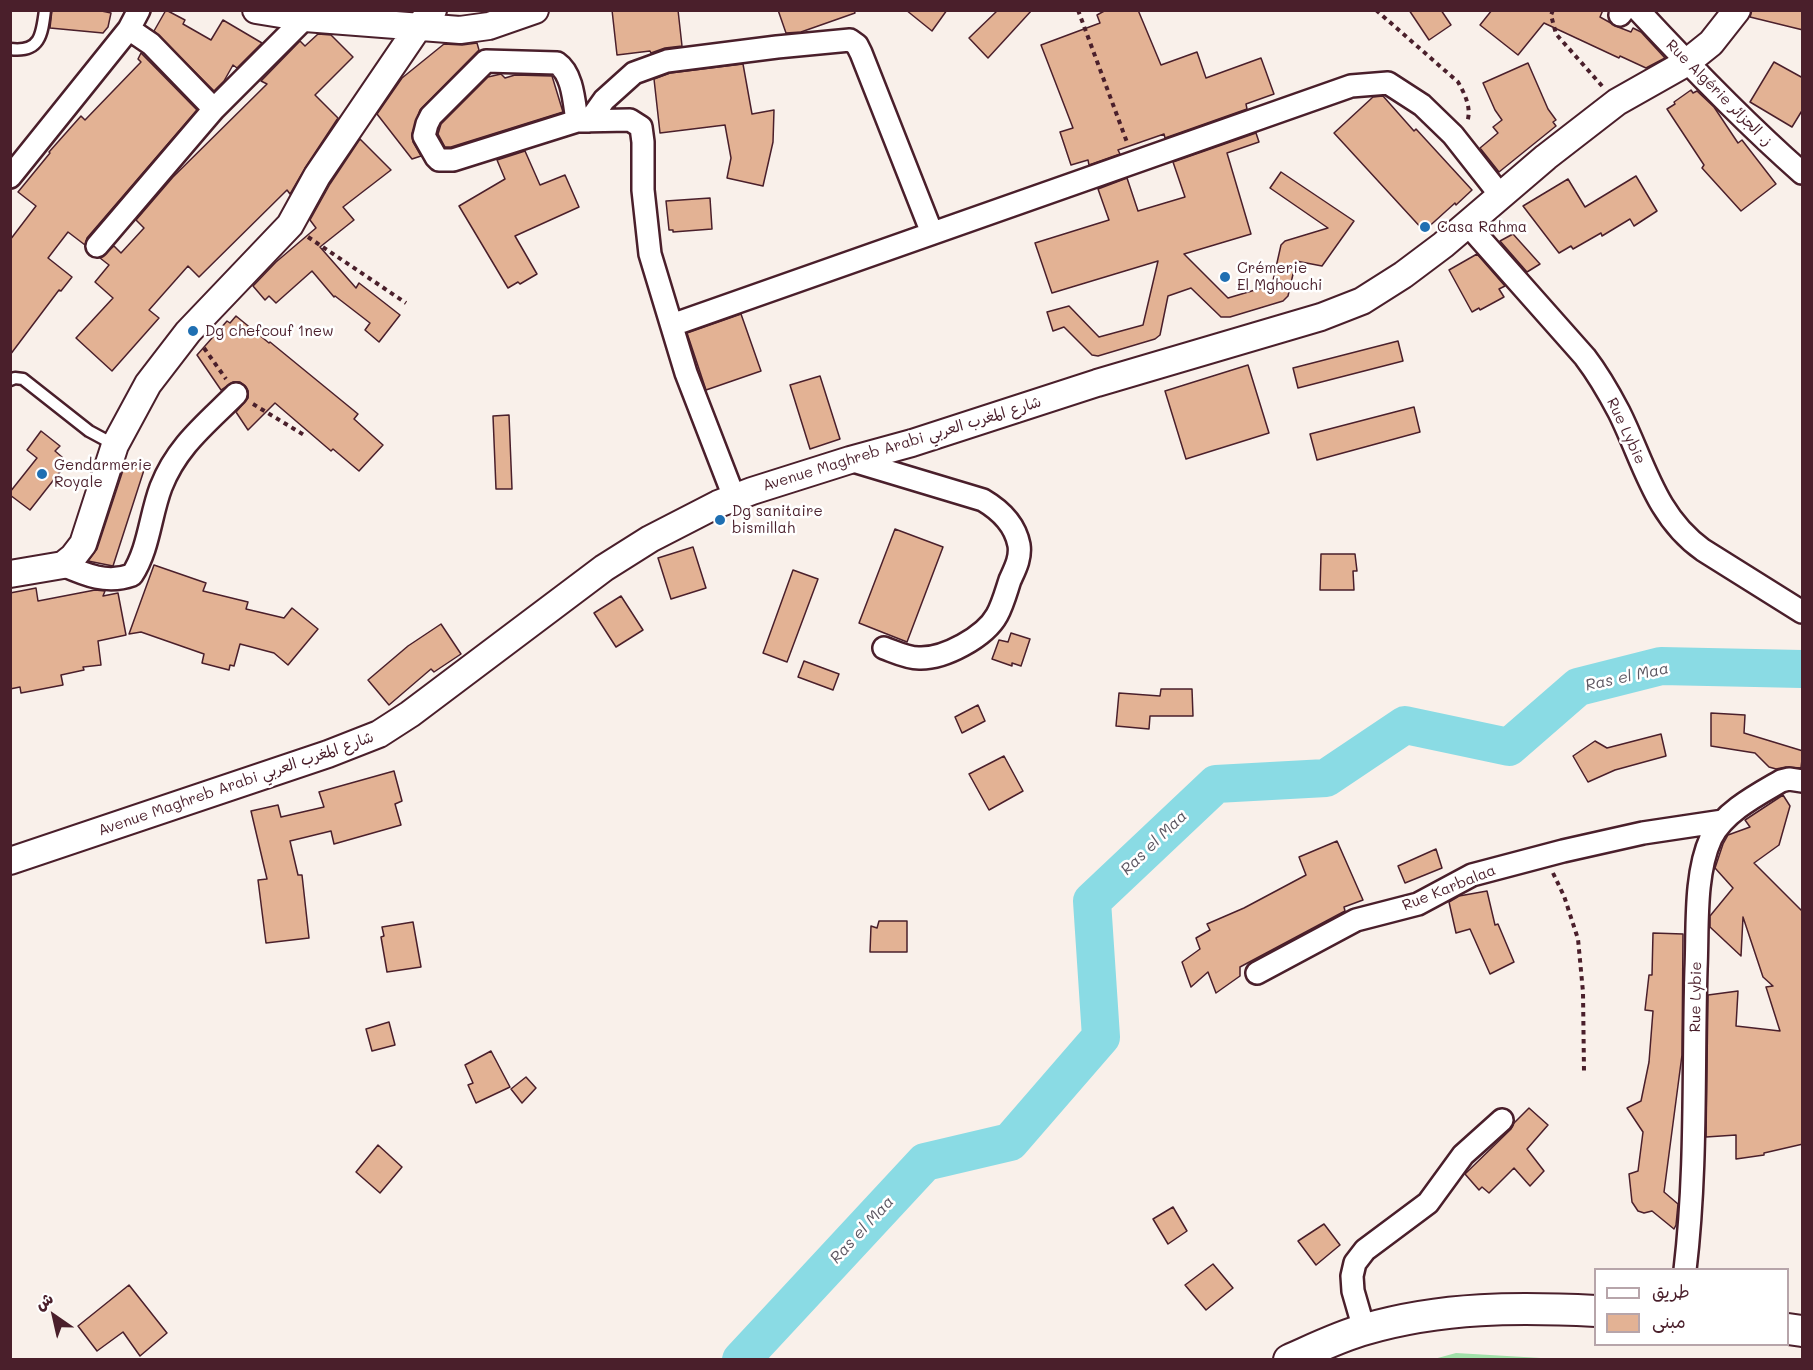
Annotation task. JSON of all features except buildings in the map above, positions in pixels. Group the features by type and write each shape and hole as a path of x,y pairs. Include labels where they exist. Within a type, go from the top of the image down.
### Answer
{"main road":[{"path":"1289,1359 1364,1329 1407,1318 1497,1308 1594,1311"}],"street":[{"path":"10,177 129,29 139,10"},
{"path":"256,10 305,18 426,18 460,30 489,26 535,10"},
{"name":"Avenue Maghreb Arabi شارع المغرب العربي","path":"10,861 328,754 379,734 410,714 604,568 650,539 734,497 922,440 1097,383 1321,317 1362,301 1403,275 1468,225 1546,156 1617,102 1686,63 1711,43 1737,10"},
{"name":"Rue Algérie ز. الجزائر","path":"1627,12 1686,63 1768,143 1803,173"},
{"path":"97,246 214,109 305,18"},
{"path":"10,574 63,565 83,544 115,445 148,384 188,332 290,225 317,176 426,18"},
{"path":"129,29 151,44 214,109"},
{"path":"583,121 634,73 667,61 850,40 857,45 861,53 932,233"},
{"path":"583,121 569,79 561,65 486,61 431,116 424,136 439,160 453,160 583,121 630,120 641,127 644,142 642,174 644,206 650,254 686,373 734,497"},
{"path":"672,325 1351,86 1388,83 1422,105 1458,142 1501,196"},
{"name":"Rue Lybie","path":"1468,225 1598,374 1620,414 1649,480 1676,527 1703,550 1803,612"},
{"path":"63,565 80,573 111,580 132,575 140,563 161,488 181,450 237,394"},
{"path":"850,460 983,500 998,509 1008,521 1019,543 1020,556 997,615 980,634 967,643 937,656 913,657 884,648"},
{"name":"Rue Lybie","path":"1685,1268 1695,1127 1695,1012 1700,882 1705,857 1712,837 1723,821 1736,810 1781,781 1803,781"},
{"name":"Rue Karbalaa","path":"1257,973 1356,920 1418,904 1472,875 1545,855 1643,833 1723,821"},
{"path":"1364,1329 1353,1291 1352,1276 1355,1263 1365,1250 1428,1203 1463,1155 1502,1120"}],"lane":[{"path":"10,49 24,51 35,45 41,35 45,10"},
{"path":"10,380 23,379 89,431 115,445"}],"path":[{"path":"1077,10 1134,162"},
{"path":"1376,10 1458,82 1467,97 1469,118 1458,142"},
{"path":"1553,10 1551,15 1556,34 1617,102"},
{"path":"290,225 406,303"},
{"path":"188,332 196,337 237,394 304,435"},
{"path":"1545,855 1564,896 1578,939 1583,992 1584,1071"}],"green space":[{"path":"1456,1353 1558,1359 1434,1359"}],"waterway":[{"name":"Ras el Maa","path":"741,1360 925,1162 1010,1142 1101,1037 1092,901 1216,784 1326,778 1405,725 1509,747 1578,687 1661,666 1802,669"}],"place":[{"name":"Casa Rahma","path":"1425,227"},
{"name":"Crémerie El Mghouchi","path":"1225,277"},
{"name":"Dg chefcouf 1new","path":"193,331"},
{"name":"Gendarmerie Royale","path":"42,474"},
{"name":"Dg sanitaire bismillah","path":"720,520"}]}
